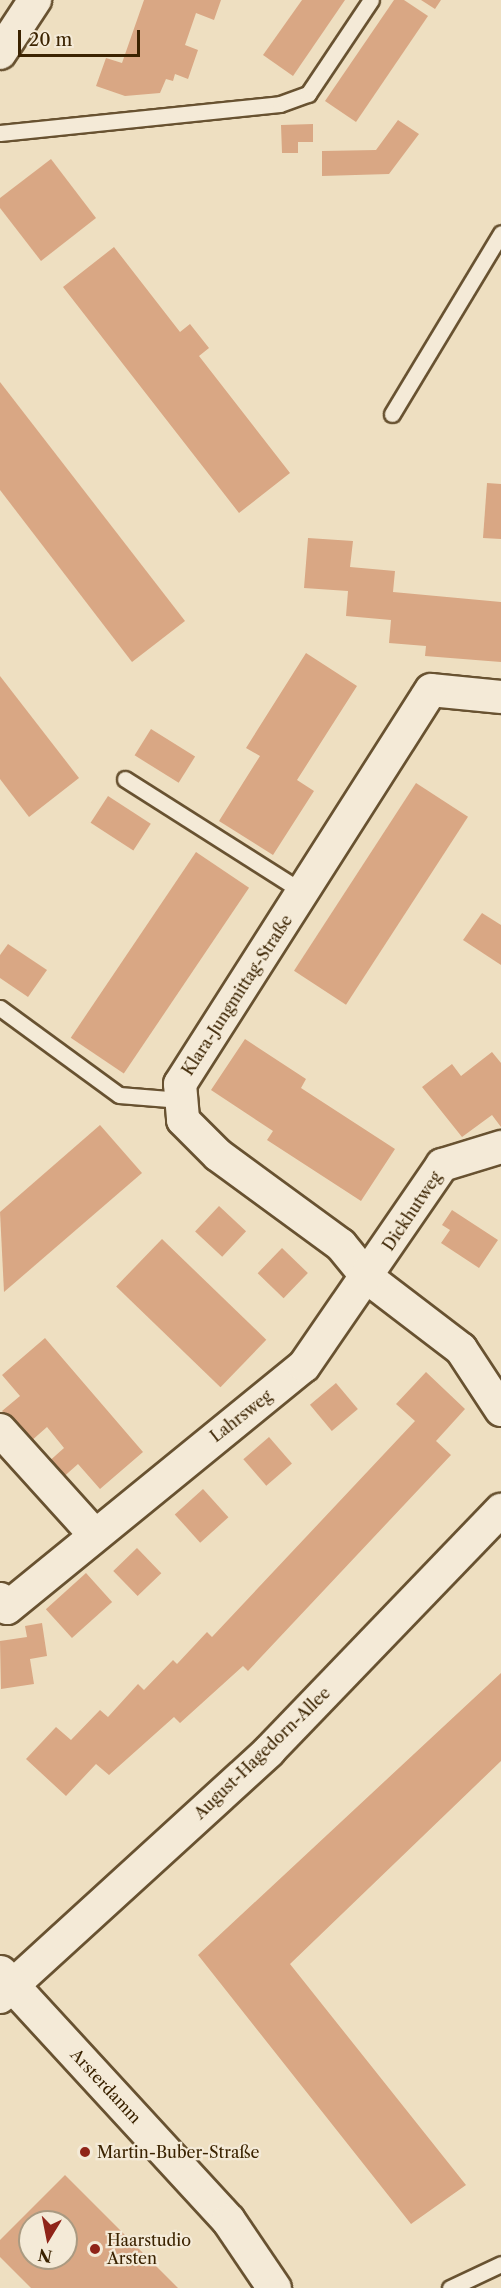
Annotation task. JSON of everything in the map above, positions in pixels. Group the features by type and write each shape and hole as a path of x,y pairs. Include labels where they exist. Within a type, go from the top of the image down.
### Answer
{"street":[{"path":"0,53 35,0"},
{"name":"Klara-Jungmittag-Straße","path":"501,697 431,690 180,1084 183,1120 218,1155 341,1245 368,1278 461,1349 501,1410"},
{"name":"Dickhutweg","path":"368,1278 442,1165 501,1147"},
{"name":"Lahrsweg","path":"0,1599 7,1608 93,1533 304,1366 368,1278"},
{"path":"5,1446 93,1533"},
{"name":"August-Hagedorn-Allee","path":"4,1984 269,1751 501,1510"},
{"name":"Arsterdamm","path":"4,1984 228,2220 274,2288"}],"lane":[{"path":"0,133 280,104 308,94 371,0"},
{"path":"392,414 501,233"},
{"path":"125,779 303,892"},
{"path":"0,1008 119,1095 182,1100"},
{"path":"450,2288 501,2264"}],"building":[{"path":"144,0 221,0 214,20 196,13 185,45 198,50 188,79 175,74 173,81 166,79 160,93 125,96 96,86 106,58 122,63"},
{"path":"302,0 345,0 293,76 263,55"},
{"path":"394,0 404,0 428,16 356,122 325,101"},
{"path":"421,0 441,0 435,9"},
{"path":"398,120 419,134 389,174 322,176 322,151 376,150"},
{"path":"313,124 313,142 298,142 298,153 282,153 281,125"},
{"path":"51,159 96,218 41,261 0,208 0,198"},
{"path":"114,247 180,332 190,324 209,348 199,356 290,473 239,513 63,287"},
{"path":"0,382 185,621 132,662 0,490"},
{"path":"487,483 501,484 501,539 483,538"},
{"path":"308,538 353,541 350,567 395,571 393,592 501,602 501,662 425,656 426,646 389,643 391,620 346,616 348,591 304,588"},
{"path":"306,653 357,686 297,780 314,791 273,855 219,821 260,756 246,748"},
{"path":"0,676 79,778 29,817 0,779"},
{"path":"151,729 195,757 179,783 135,755"},
{"path":"416,783 468,817 346,1005 294,971"},
{"path":"108,796 151,824 133,851 91,823"},
{"path":"196,852 249,888 124,1073 71,1038"},
{"path":"482,913 501,925 501,965 463,940"},
{"path":"8,944 47,970 28,997 0,978 0,955"},
{"path":"245,1039 306,1079 301,1088 395,1149 361,1201 267,1140 273,1131 211,1090"},
{"path":"492,1052 501,1063 501,1127 492,1115 462,1137 422,1087 452,1064 461,1076"},
{"path":"100,1125 142,1173 4,1292 0,1212"},
{"path":"219,1206 246,1231 222,1257 195,1232"},
{"path":"452,1210 498,1240 479,1268 441,1243 450,1230 442,1225"},
{"path":"162,1239 266,1340 220,1387 116,1286"},
{"path":"282,1248 308,1273 284,1298 258,1273"},
{"path":"45,1338 143,1452 100,1489 78,1464 60,1480 46,1464 64,1448 47,1427 30,1442 2,1411 20,1396 2,1375"},
{"path":"426,1372 465,1409 436,1441 451,1455 248,1671 243,1666 180,1723 174,1717 109,1775 96,1764 66,1796 26,1759 56,1727 71,1740 100,1710 108,1717 138,1684 144,1690 173,1660 177,1664 207,1632 212,1637 415,1421 396,1404"},
{"path":"336,1383 358,1409 332,1431 310,1405"},
{"path":"269,1437 292,1463 266,1486 243,1459"},
{"path":"203,1489 228,1517 200,1543 175,1514"},
{"path":"137,1548 161,1573 138,1596 113,1571"},
{"path":"86,1573 112,1602 72,1638 46,1609"},
{"path":"42,1623 47,1656 30,1659 34,1684 1,1689 0,1641 27,1637 25,1626"},
{"path":"501,1673 501,1761 290,1964 466,2185 411,2224 198,1955"},
{"path":"65,2175 178,2288 31,2288 0,2257 0,2240 18,2222 18,2270 78,2270 78,2210 30,2210"}],"place":[{"name":"Martin-Buber-Straße","path":"85,2152"},
{"name":"Haarstudio Arsten","path":"95,2249"}]}
